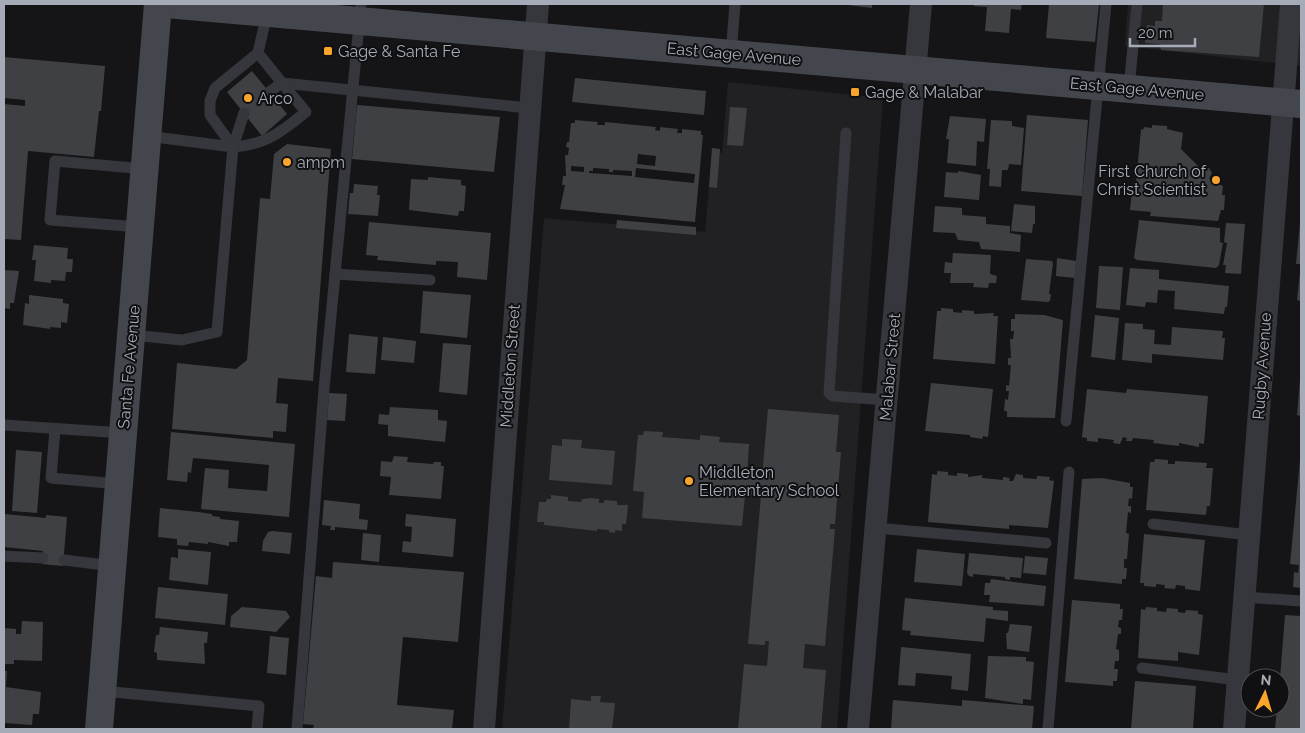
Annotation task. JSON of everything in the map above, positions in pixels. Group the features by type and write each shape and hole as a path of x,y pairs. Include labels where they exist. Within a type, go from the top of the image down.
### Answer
{"main road":[{"name":"Santa Fe Avenue","path":"100,729 158,4"},
{"name":"East Gage Avenue","path":"166,4 267,13 360,13 534,37 1292,103"}],"street":[{"name":"Middleton Street","path":"484,729 534,37 538,4"},
{"name":"Malabar Street","path":"858,729 921,4"},
{"name":"Rugby Avenue","path":"1234,729 1249,535 1292,103 1291,4"}],"lane":[{"path":"731,54 735,4"},
{"path":"1066,421 1106,4"},
{"path":"1129,88 1137,4"},
{"path":"233,147 210,115 210,102 215,88 258,53 267,13"},
{"path":"296,729 335,274 360,13"},
{"path":"147,136 233,147 254,145 277,135 306,112 258,53"},
{"path":"269,92 282,83 529,108"},
{"path":"132,335 182,340 217,332 233,147 244,113"},
{"path":"846,133 830,393 832,396 887,400"},
{"path":"140,227 50,220 54,171 55,161 145,169"},
{"path":"335,274 430,280"},
{"path":"4,425 123,433"},
{"path":"55,429 50,478 119,484"},
{"path":"1048,729 1070,472"},
{"path":"1153,524 1249,535"},
{"path":"876,528 1046,543"},
{"path":"4,556 42,558"},
{"path":"64,560 113,566"},
{"path":"1244,597 1301,601"},
{"path":"1142,668 1238,680"},
{"path":"102,691 259,706 257,729"}],"shaded area":[{"path":"1128,4 1301,4 1301,66 1125,46"},
{"name":"Middleton Elementary School","path":"728,82 883,98 837,729 502,729 544,218 705,232 712,152 722,153"}],"building":[{"path":"840,4 872,4 872,8"},
{"path":"974,4 1022,4 1021,10 1011,9 1009,33 985,31 987,7 974,6"},
{"path":"1049,4 1099,4 1095,42 1046,38"},
{"path":"1163,4 1264,4 1259,57 1161,50 1160,44 1145,43 1147,25 1155,26 1155,21 1162,21"},
{"path":"4,57 105,66 94,157 28,151 21,240 4,239 4,104 25,106 25,100 4,98"},
{"path":"252,71 287,114 262,136 227,92"},
{"path":"575,78 706,91 704,115 572,102"},
{"path":"357,105 500,117 494,172 352,159"},
{"path":"730,107 747,108 743,146 727,145"},
{"path":"1027,115 1088,120 1082,196 1021,191"},
{"path":"950,116 986,119 984,142 977,141 976,166 947,163 949,139 946,139"},
{"path":"575,120 598,122 597,125 605,125 605,122 656,127 655,130 660,131 660,127 678,129 677,133 682,133 682,129 701,131 701,135 703,135 695,222 560,209 565,185 562,185 563,176 566,176 565,155 568,155 569,148 566,147 567,142 569,142 571,123 575,123","holes":["638,154 656,156 655,166 637,164","571,166 584,167 584,172 571,171","593,168 609,169 609,172 613,172 613,170 632,171 632,176 589,173 589,171 593,171","636,168 695,174 694,183 635,177"]},
{"path":"991,120 1012,121 1012,126 1024,128 1021,165 1009,164 1008,170 1002,170 1001,187 989,186 990,169 987,169"},
{"path":"1152,125 1167,126 1167,129 1183,133 1181,149 1201,169 1209,168 1212,173 1209,179 1217,179 1216,183 1223,186 1222,195 1225,195 1224,210 1221,210 1218,221 1150,216 1151,212 1130,210 1133,183 1136,183 1141,129 1143,130 1144,127 1152,128"},
{"path":"287,144 331,149 313,381 278,378 276,403 288,404 286,432 273,431 273,438 172,429 177,363 236,369 247,360 260,198 270,199 274,154"},
{"path":"712,148 720,149 717,188 709,187"},
{"path":"958,171 981,175 979,200 944,197 946,172 958,173"},
{"path":"428,177 461,180 461,185 466,186 464,211 459,211 458,216 409,210 411,179 428,180"},
{"path":"354,184 378,186 377,195 380,195 378,216 348,214 350,193 353,193"},
{"path":"1014,204 1035,206 1035,224 1033,224 1032,233 1011,231"},
{"path":"935,206 962,208 962,215 986,217 986,224 1010,226 1010,233 1021,235 1020,252 981,249 979,242 958,240 955,233 933,232"},
{"path":"617,220 696,227 696,235 616,228"},
{"path":"1139,220 1220,228 1220,242 1223,243 1219,265 1216,268 1137,260 1134,258"},
{"path":"369,222 491,233 487,280 457,277 458,262 436,261 436,265 377,260 378,256 366,255"},
{"path":"1226,223 1245,224 1241,274 1225,273 1226,265 1223,265 1227,243 1224,242"},
{"path":"1300,223 1301,264 1296,264"},
{"path":"34,245 68,248 67,259 73,259 72,272 66,272 65,281 51,280 51,283 34,281 36,260 32,260"},
{"path":"953,253 991,255 990,274 997,276 996,283 989,283 988,288 973,287 974,283 950,283 951,273 944,273 945,262 952,263"},
{"path":"1057,258 1076,261 1075,278 1056,276"},
{"path":"1026,259 1052,261 1050,301 1021,300"},
{"path":"1099,266 1123,267 1120,310 1096,308"},
{"path":"1130,268 1159,270 1159,279 1229,286 1227,307 1225,307 1224,314 1174,309 1175,291 1158,290 1157,303 1146,302 1145,307 1126,305"},
{"path":"4,270 19,271 14,303 10,303 10,309 4,308"},
{"path":"1301,272 1301,301 1297,300"},
{"path":"423,291 471,295 467,338 420,333"},
{"path":"29,295 63,299 63,303 69,304 67,323 61,322 61,328 50,327 50,329 23,325 25,303 29,304"},
{"path":"941,308 953,309 953,312 962,313 962,310 974,311 974,314 994,313 993,316 998,316 995,364 933,359 937,311 941,311"},
{"path":"1015,314 1044,315 1063,320 1055,418 1007,417 1007,411 1004,411 1005,399 1008,400 1009,391 1006,391 1006,385 1009,386 1011,365 1008,365 1008,358 1011,358 1010,339 1013,339 1014,331 1011,331 1011,319 1015,319"},
{"path":"1095,315 1119,318 1115,360 1091,357"},
{"path":"1125,323 1143,324 1143,329 1155,330 1154,344 1171,345 1172,327 1223,331 1222,338 1225,338 1223,360 1152,354 1152,363 1122,360"},
{"path":"349,334 378,337 375,374 346,372"},
{"path":"383,337 416,341 414,363 381,360"},
{"path":"443,343 471,345 467,395 439,392"},
{"path":"1301,379 1301,416 1297,415"},
{"path":"931,383 993,389 988,437 983,436 982,439 970,437 970,435 925,431"},
{"path":"1087,389 1126,393 1127,389 1208,396 1204,444 1199,443 1199,447 1179,443 1179,446 1153,443 1154,440 1133,438 1132,441 1126,441 1127,438 1123,437 1120,444 1113,443 1114,440 1098,438 1098,442 1087,441 1087,438 1082,437"},
{"path":"329,393 347,394 345,421 327,420"},
{"path":"390,407 438,410 438,420 447,421 445,442 388,436 388,425 378,424 379,414 389,415"},
{"path":"768,409 839,415 836,452 841,452 835,524 830,524 830,529 835,529 825,646 805,644 803,668 826,670 821,729 738,729 744,664 767,666 769,641 765,641 765,645 748,644 761,496 745,495 742,526 642,518 644,492 633,491 638,435 643,435 644,431 663,432 662,437 700,440 700,435 720,437 719,442 749,444 747,475 762,477"},
{"path":"171,432 295,444 289,517 201,509 205,468 229,470 228,488 267,491 269,465 193,458 191,473 188,472 187,482 167,480"},
{"path":"562,439 582,440 581,448 615,451 612,485 549,480 552,445 562,446"},
{"path":"16,450 42,452 37,513 12,511"},
{"path":"394,456 408,457 407,462 433,464 434,462 441,462 441,466 444,466 441,499 389,495 391,477 380,476 381,461 392,462"},
{"path":"1155,459 1168,460 1168,464 1175,464 1175,461 1207,463 1206,468 1213,468 1210,506 1207,506 1206,515 1146,510 1150,462 1154,462"},
{"path":"1300,460 1301,588 1293,587 1294,572 1298,573 1299,565 1290,564"},
{"path":"937,471 948,472 948,475 957,476 957,473 968,474 968,477 982,475 982,478 1003,480 1003,477 1010,478 1009,481 1013,481 1016,474 1023,475 1023,478 1037,479 1037,476 1050,477 1049,480 1054,481 1048,528 1009,525 1009,529 928,522 932,474 937,475"},
{"path":"1102,478 1130,483 1130,487 1133,487 1132,499 1129,498 1128,506 1131,506 1131,513 1128,512 1126,533 1129,534 1127,559 1124,559 1124,568 1127,568 1126,579 1122,579 1122,584 1074,579 1082,479"},
{"path":"551,495 568,497 568,501 581,502 582,499 591,498 599,499 599,503 604,503 604,500 617,501 617,505 628,505 626,524 622,524 622,531 615,530 615,533 609,532 609,530 597,529 597,531 544,525 544,522 537,522 539,502 546,502 547,499 551,499"},
{"path":"324,500 360,504 359,519 368,520 367,530 335,527 335,530 330,530 331,526 322,525"},
{"path":"160,508 212,514 212,516 220,517 220,519 239,521 237,542 229,542 229,546 208,542 208,544 189,542 188,546 177,545 177,539 158,537"},
{"path":"4,514 46,518 46,515 67,517 63,566 42,564 43,551 4,547"},
{"path":"406,514 456,519 453,557 402,552 403,541 411,542 412,527 405,526"},
{"path":"268,532 292,533 290,554 262,551 263,541"},
{"path":"363,533 381,535 379,562 361,560"},
{"path":"1144,534 1205,540 1200,591 1185,589 1185,586 1176,585 1175,589 1164,588 1165,585 1156,584 1156,587 1144,586 1144,583 1140,583"},
{"path":"178,549 211,552 208,585 169,580 171,557 178,558"},
{"path":"917,549 965,554 962,586 914,582"},
{"path":"969,553 1023,558 1021,578 1010,577 1010,580 1005,579 1005,577 973,574 973,577 969,576 967,573"},
{"path":"1025,556 1048,558 1046,575 1023,573"},
{"path":"333,562 464,572 458,642 403,637 397,705 454,710 452,729 313,729 314,725 303,724 316,576 332,578"},
{"path":"991,579 1046,586 1044,606 989,602 990,595 984,595 985,583 990,583"},
{"path":"158,587 228,594 225,625 155,618"},
{"path":"905,598 993,607 993,610 1008,611 1008,621 986,618 984,642 910,635 911,631 902,630"},
{"path":"1072,600 1120,604 1120,609 1123,609 1122,620 1119,620 1118,627 1121,628 1121,634 1118,634 1116,649 1119,650 1119,661 1115,661 1114,669 1118,669 1117,681 1113,681 1113,686 1065,682"},
{"path":"242,607 286,611 290,617 276,632 230,627 231,616"},
{"path":"1146,607 1157,608 1157,611 1166,612 1167,608 1178,609 1178,612 1185,613 1186,610 1198,611 1198,614 1203,615 1199,655 1178,652 1178,661 1138,658 1141,609 1145,610"},
{"path":"1285,615 1301,616 1301,729 1275,729 1276,718 1290,718 1290,668 1281,668"},
{"path":"22,621 43,622 42,661 14,660 14,664 4,664 4,628 16,629 16,634 21,634"},
{"path":"1010,624 1032,626 1029,652 1007,649 1006,633 1008,633"},
{"path":"160,627 208,632 207,643 204,643 205,664 157,660 157,653 154,652 156,635 159,635"},
{"path":"270,636 289,638 286,675 267,673"},
{"path":"901,647 971,654 968,691 951,689 952,676 916,673 915,686 898,685"},
{"path":"988,656 1026,657 1026,661 1034,662 1031,700 1023,699 1023,704 985,698"},
{"path":"4,671 7,671 6,687 41,692 39,714 33,714 32,725 4,723"},
{"path":"1135,681 1196,686 1193,729 1131,729"},
{"path":"591,696 601,696 600,702 615,703 612,729 569,729 571,699 591,701"},
{"path":"893,700 962,706 962,700 1034,706 1032,729 891,729"}],"place":[{"name":"Gage & Santa Fe","path":"328,51"},
{"name":"Gage & Malabar","path":"855,92"},
{"name":"Arco","path":"248,98"},
{"name":"ampm","path":"287,162"},
{"name":"First Church of Christ Scientist","path":"1216,180"},
{"name":"Middleton Elementary School","path":"689,481"}]}
